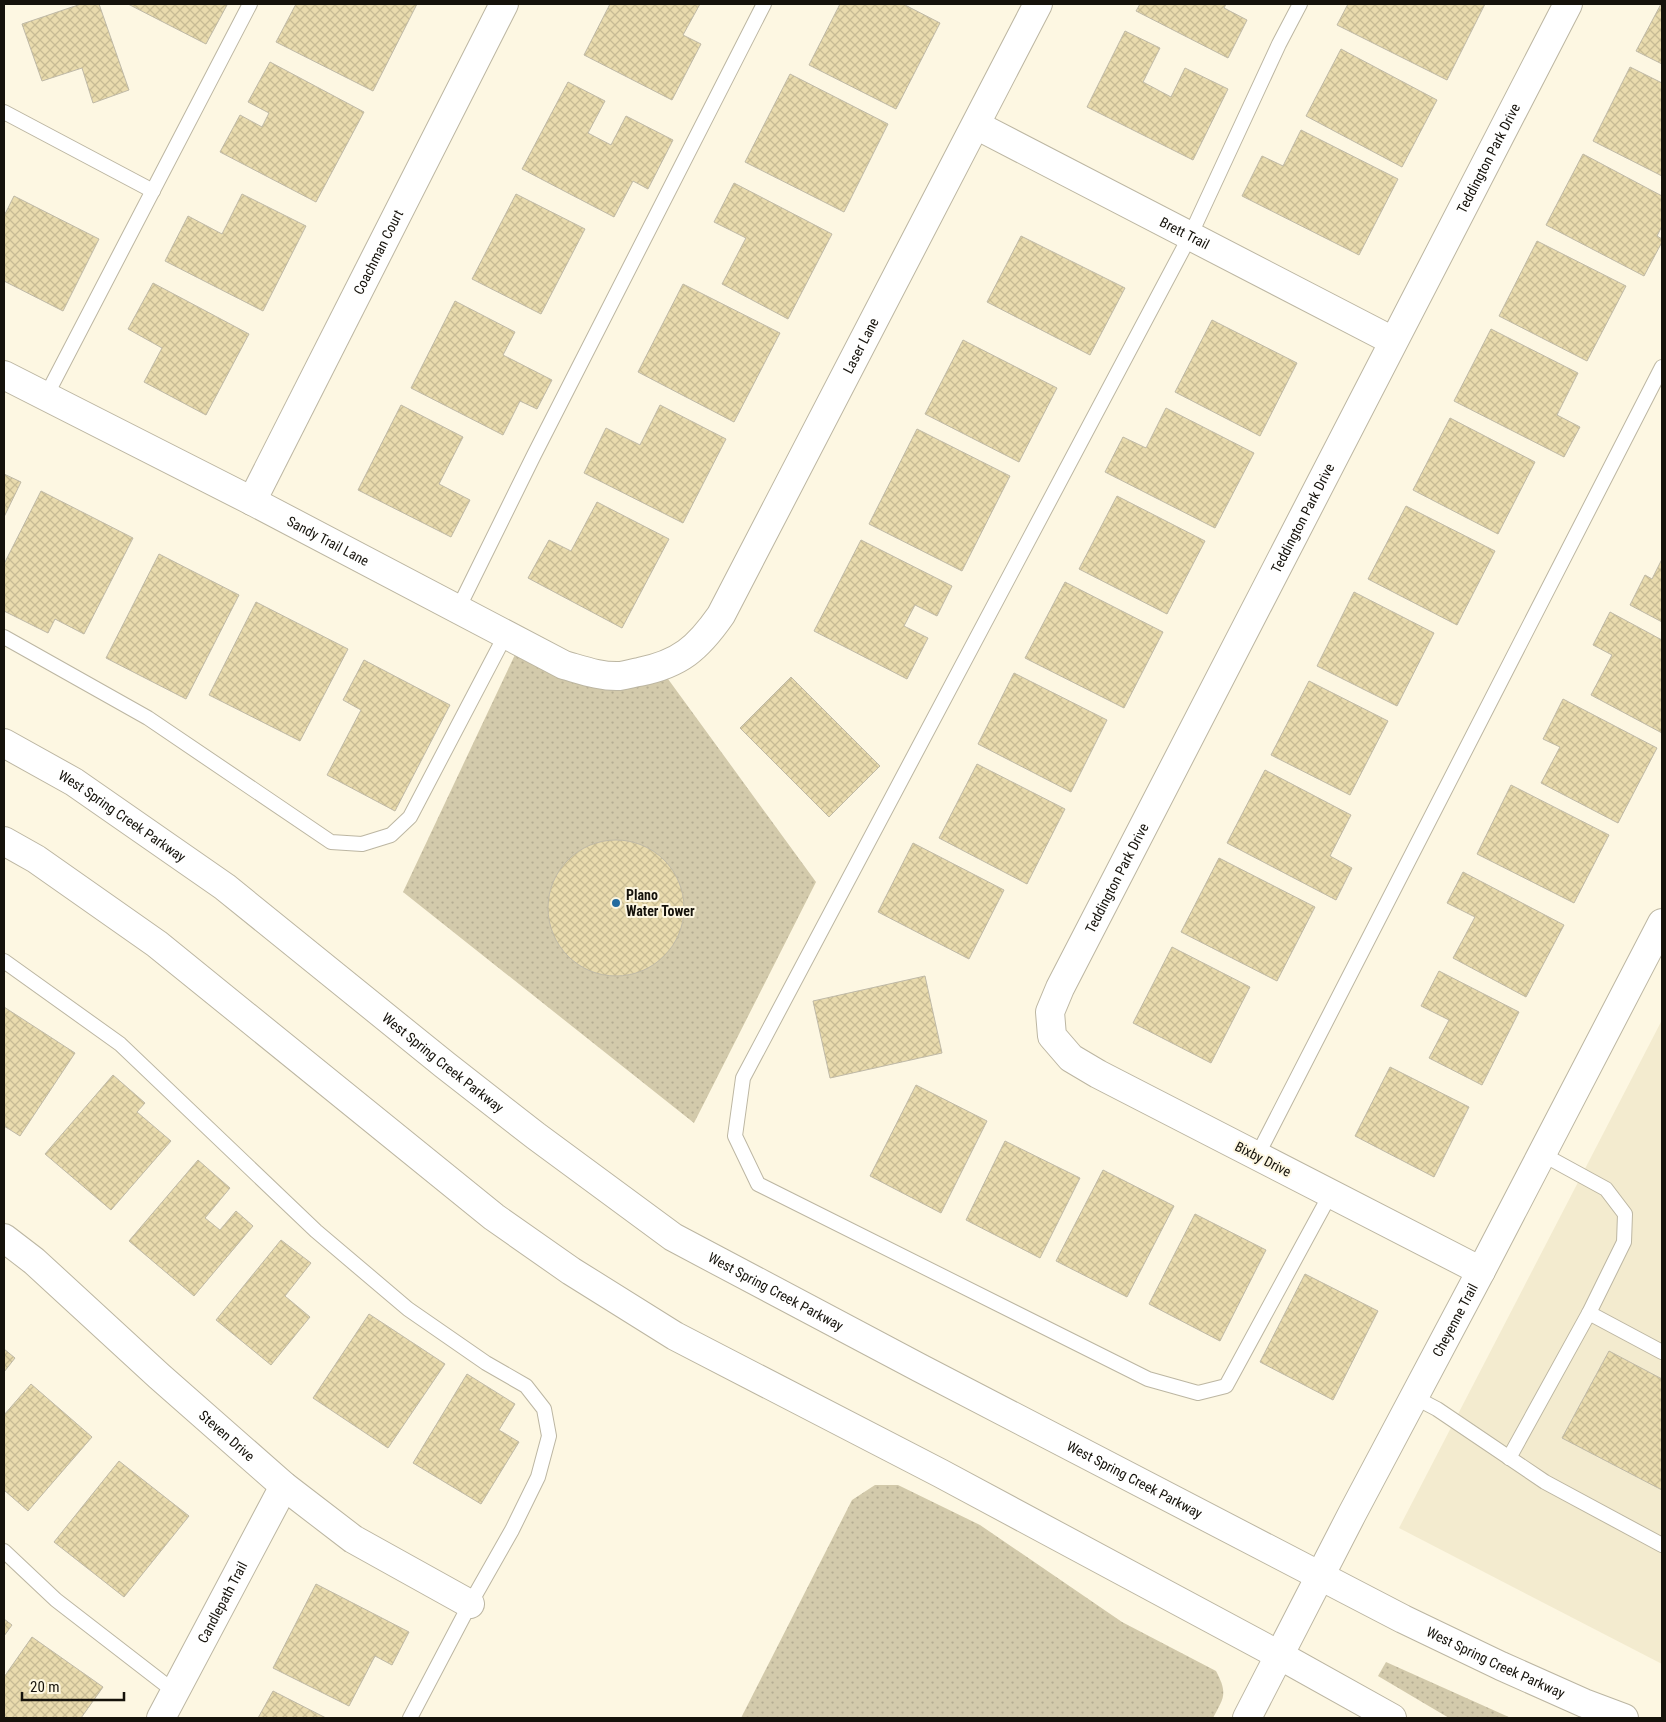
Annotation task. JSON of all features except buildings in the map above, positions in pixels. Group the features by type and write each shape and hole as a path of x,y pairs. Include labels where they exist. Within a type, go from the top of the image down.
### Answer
{"street":[{"name":"Coachman Court","path":"252,501 504,4"},
{"name":"Laser Lane","path":"660,668 688,653 706,636 721,615 1038,4"},
{"name":"Teddington Park Drive","path":"1052,1036 1050,1012 1060,988 1568,4"},
{"name":"Brett Trail","path":"976,125 1393,341"},
{"name":"Sandy Trail Lane","path":"4,375 252,501 564,665 598,674 621,676 660,668"},
{"name":"West Spring Creek Parkway","path":"4,743 74,782 226,886 445,1066 536,1136 674,1237 920,1368 1403,1619 1501,1666 1584,1703 1624,1718"},
{"path":"4,841 36,859 157,944 486,1212 571,1271 675,1336 940,1473 1279,1655 1392,1718"},
{"name":"Cheyenne Trail","path":"1247,1718 1662,923"},
{"name":"Bixby Drive","path":"1052,1036 1071,1058 1098,1074 1481,1270"},
{"name":"Steven Drive","path":"4,1238 34,1261 159,1376 284,1486 353,1539 470,1604"},
{"name":"Candlepath Trail","path":"161,1718 284,1486"}],"lane":[{"path":"46,396 250,4"},
{"path":"458,609 534,455 764,4"},
{"path":"1300,4 1279,44 1190,236 743,1078 735,1136 758,1184 1148,1380 1198,1393 1226,1386 1331,1193"},
{"path":"4,112 153,190"},
{"path":"1257,1156 1662,367"},
{"path":"4,638 148,718 331,842 362,844 391,835 410,817 506,634"},
{"path":"4,960 120,1044 316,1231 408,1309 486,1363 526,1386 544,1409 549,1436 538,1477 512,1530 470,1604 410,1718"},
{"path":"1509,1458 1589,1313 1624,1242 1625,1214 1606,1189 1542,1154"},
{"path":"1589,1313 1662,1352"},
{"path":"1414,1397 1438,1409 1545,1482 1662,1545"},
{"path":"4,1551 56,1600 175,1692"}],"shaded area":[{"path":"521,642 564,665 660,668 816,882 694,1123 403,892"},
{"path":"1662,1020 1662,1664 1399,1528"},
{"path":"875,1485 898,1485 980,1525 1122,1622 1216,1671 1222,1685 1223,1695 1213,1718 741,1718 852,1500"},
{"path":"1386,1662 1511,1718 1449,1718 1378,1676"}],"place":[{"name":"Plano Water Tower","path":"616,903"}]}
